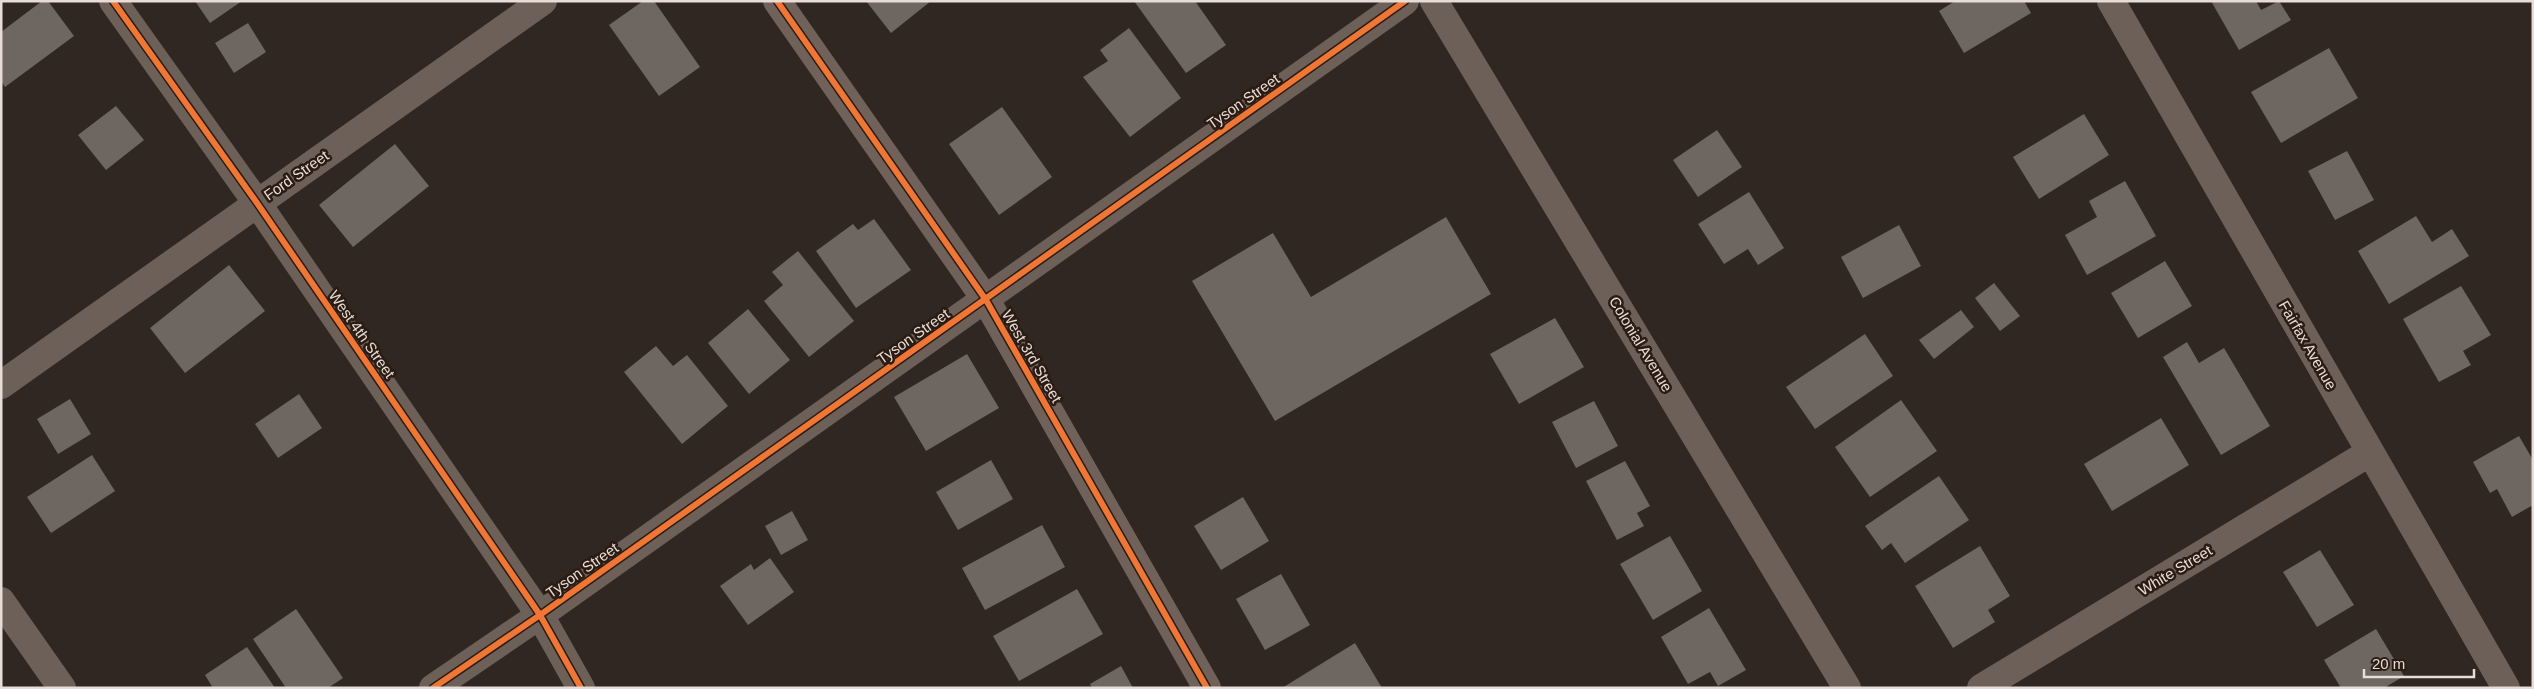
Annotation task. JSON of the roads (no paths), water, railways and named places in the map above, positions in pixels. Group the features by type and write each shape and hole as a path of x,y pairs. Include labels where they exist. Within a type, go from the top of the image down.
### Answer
{"street":[{"name":"West 4th Street","path":"113,1 257,203 540,615 581,688"},
{"name":"Ford Street","path":"1,385 543,1"},
{"name":"West 3rd Street","path":"777,1 986,300 1207,688"},
{"name":"Tyson Street","path":"433,688 540,615 986,300 1405,1"},
{"name":"Colonial Avenue","path":"1434,1 1847,688"},
{"name":"Fairfax Avenue","path":"2111,1 2369,453 2506,688"},
{"name":"White Street","path":"1980,688 2369,453"},
{"path":"1,601 62,688"}]}
